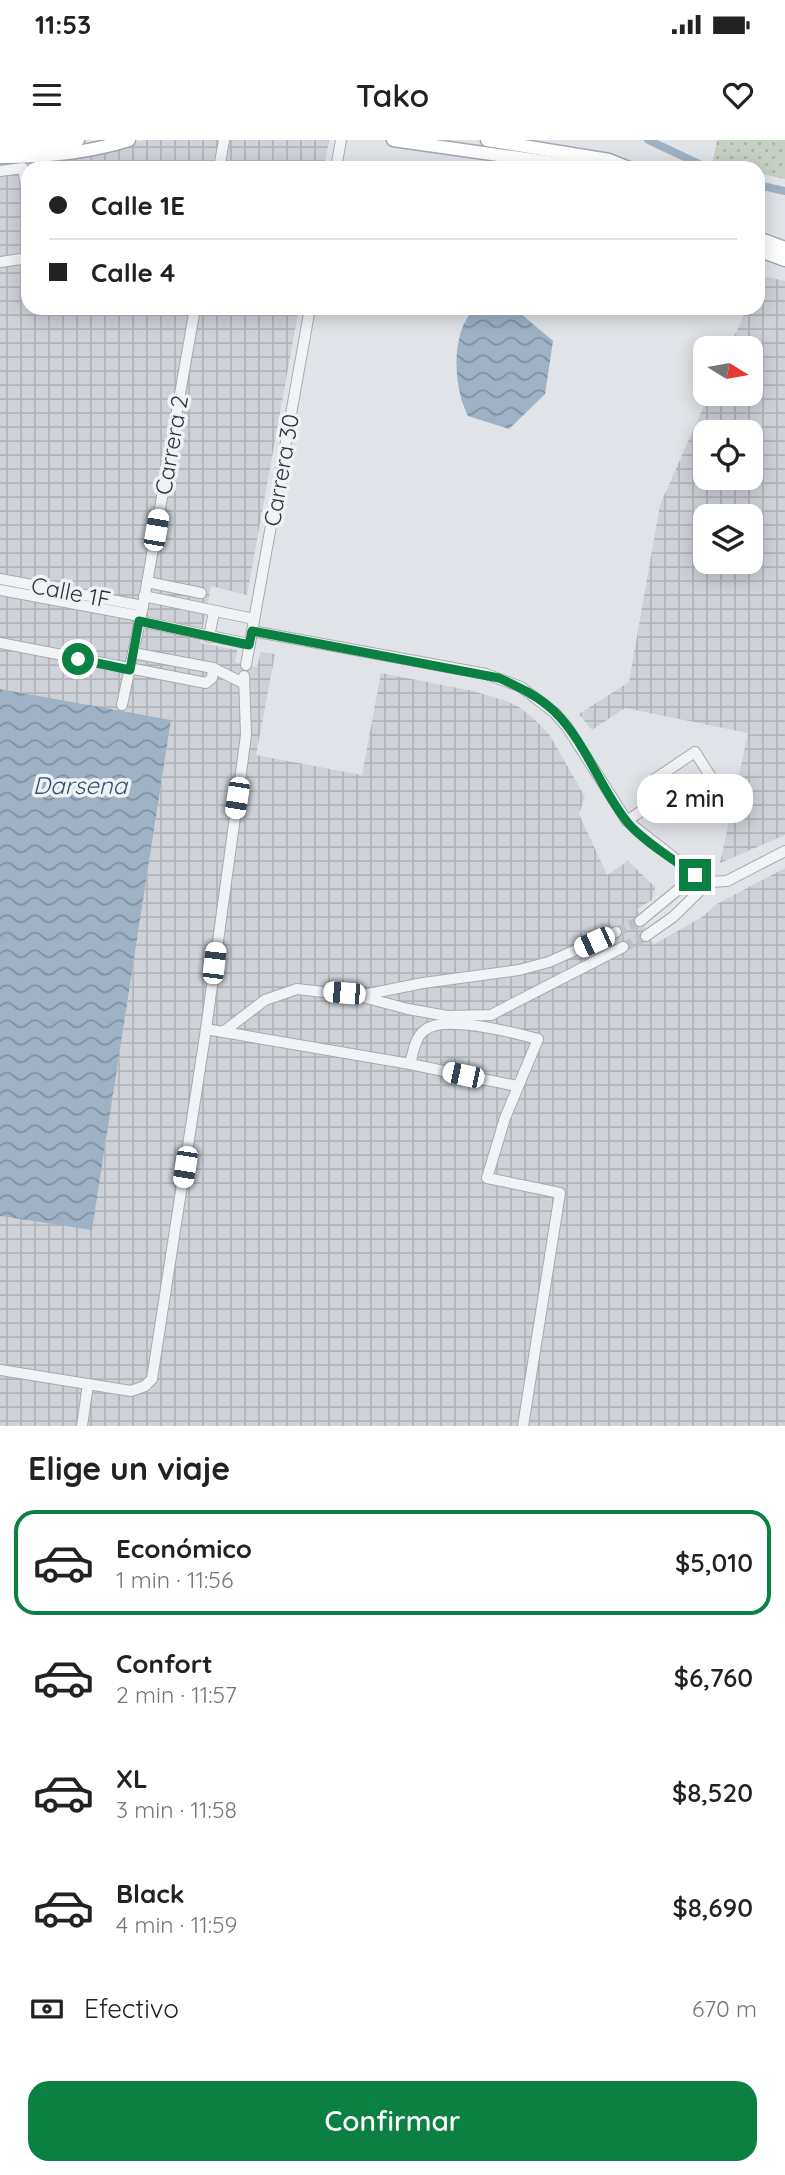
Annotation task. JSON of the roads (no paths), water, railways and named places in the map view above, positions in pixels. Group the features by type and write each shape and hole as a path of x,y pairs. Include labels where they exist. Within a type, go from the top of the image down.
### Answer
{"main road":[{"path":"0,146 25,157 78,140"},
{"path":"0,157 25,157 129,140"},
{"path":"393,140 540,161"},
{"path":"487,140 612,161"},
{"path":"765,241 785,248"},
{"path":"765,253 785,260"}],"street":[{"path":"220,161 224,140"},
{"path":"337,161 341,140"},
{"path":"0,171 25,157 25,161"},
{"path":"0,262 21,259"},
{"name":"Carrera 2","path":"122,705 142,610 194,315"},
{"name":"Carrera 30","path":"246,665 309,315"},
{"name":"Calle 1F","path":"0,579 142,610 209,636 249,645"},
{"path":"147,582 201,593"},
{"name":"Calle 1F","path":"0,590 142,610 214,612 254,619"},
{"path":"209,636 214,612"},
{"path":"252,631 486,674 521,687 540,700 567,727 627,821 695,875 709,882 727,881 785,851"},
{"path":"0,643 206,684 212,678 214,668"},
{"path":"0,1370 131,1391 139,1390 152,1379 206,1029 246,735 244,679 214,668 133,653"},
{"path":"695,752 714,782 674,807 665,793 655,779 695,752"},
{"path":"627,821 665,793"},
{"path":"640,921 695,875"},
{"path":"646,936 673,917 709,882"},
{"path":"359,996 423,983 519,970 549,962 616,932"},
{"path":"223,1032 265,1000 297,989 359,996 447,1016 491,1015 623,947"},
{"path":"410,1064 418,1038 430,1027 460,1024 498,1029 538,1039 517,1086 487,1178 561,1193 523,1426"},
{"path":"206,1029 410,1064 517,1086"},
{"path":"82,1426 88,1384"}],"water":[{"path":"469,315 522,315 553,341 545,394 509,429 468,416 463,404 457,360 461,331"},
{"name":"Darsena","path":"0,689 171,720 92,1230 0,1216"}],"waterway":[{"path":"648,140 693,161"},
{"path":"765,187 785,191"}],"tunnel":[{"path":"616,932 640,921"},
{"path":"623,947 646,936"}]}
